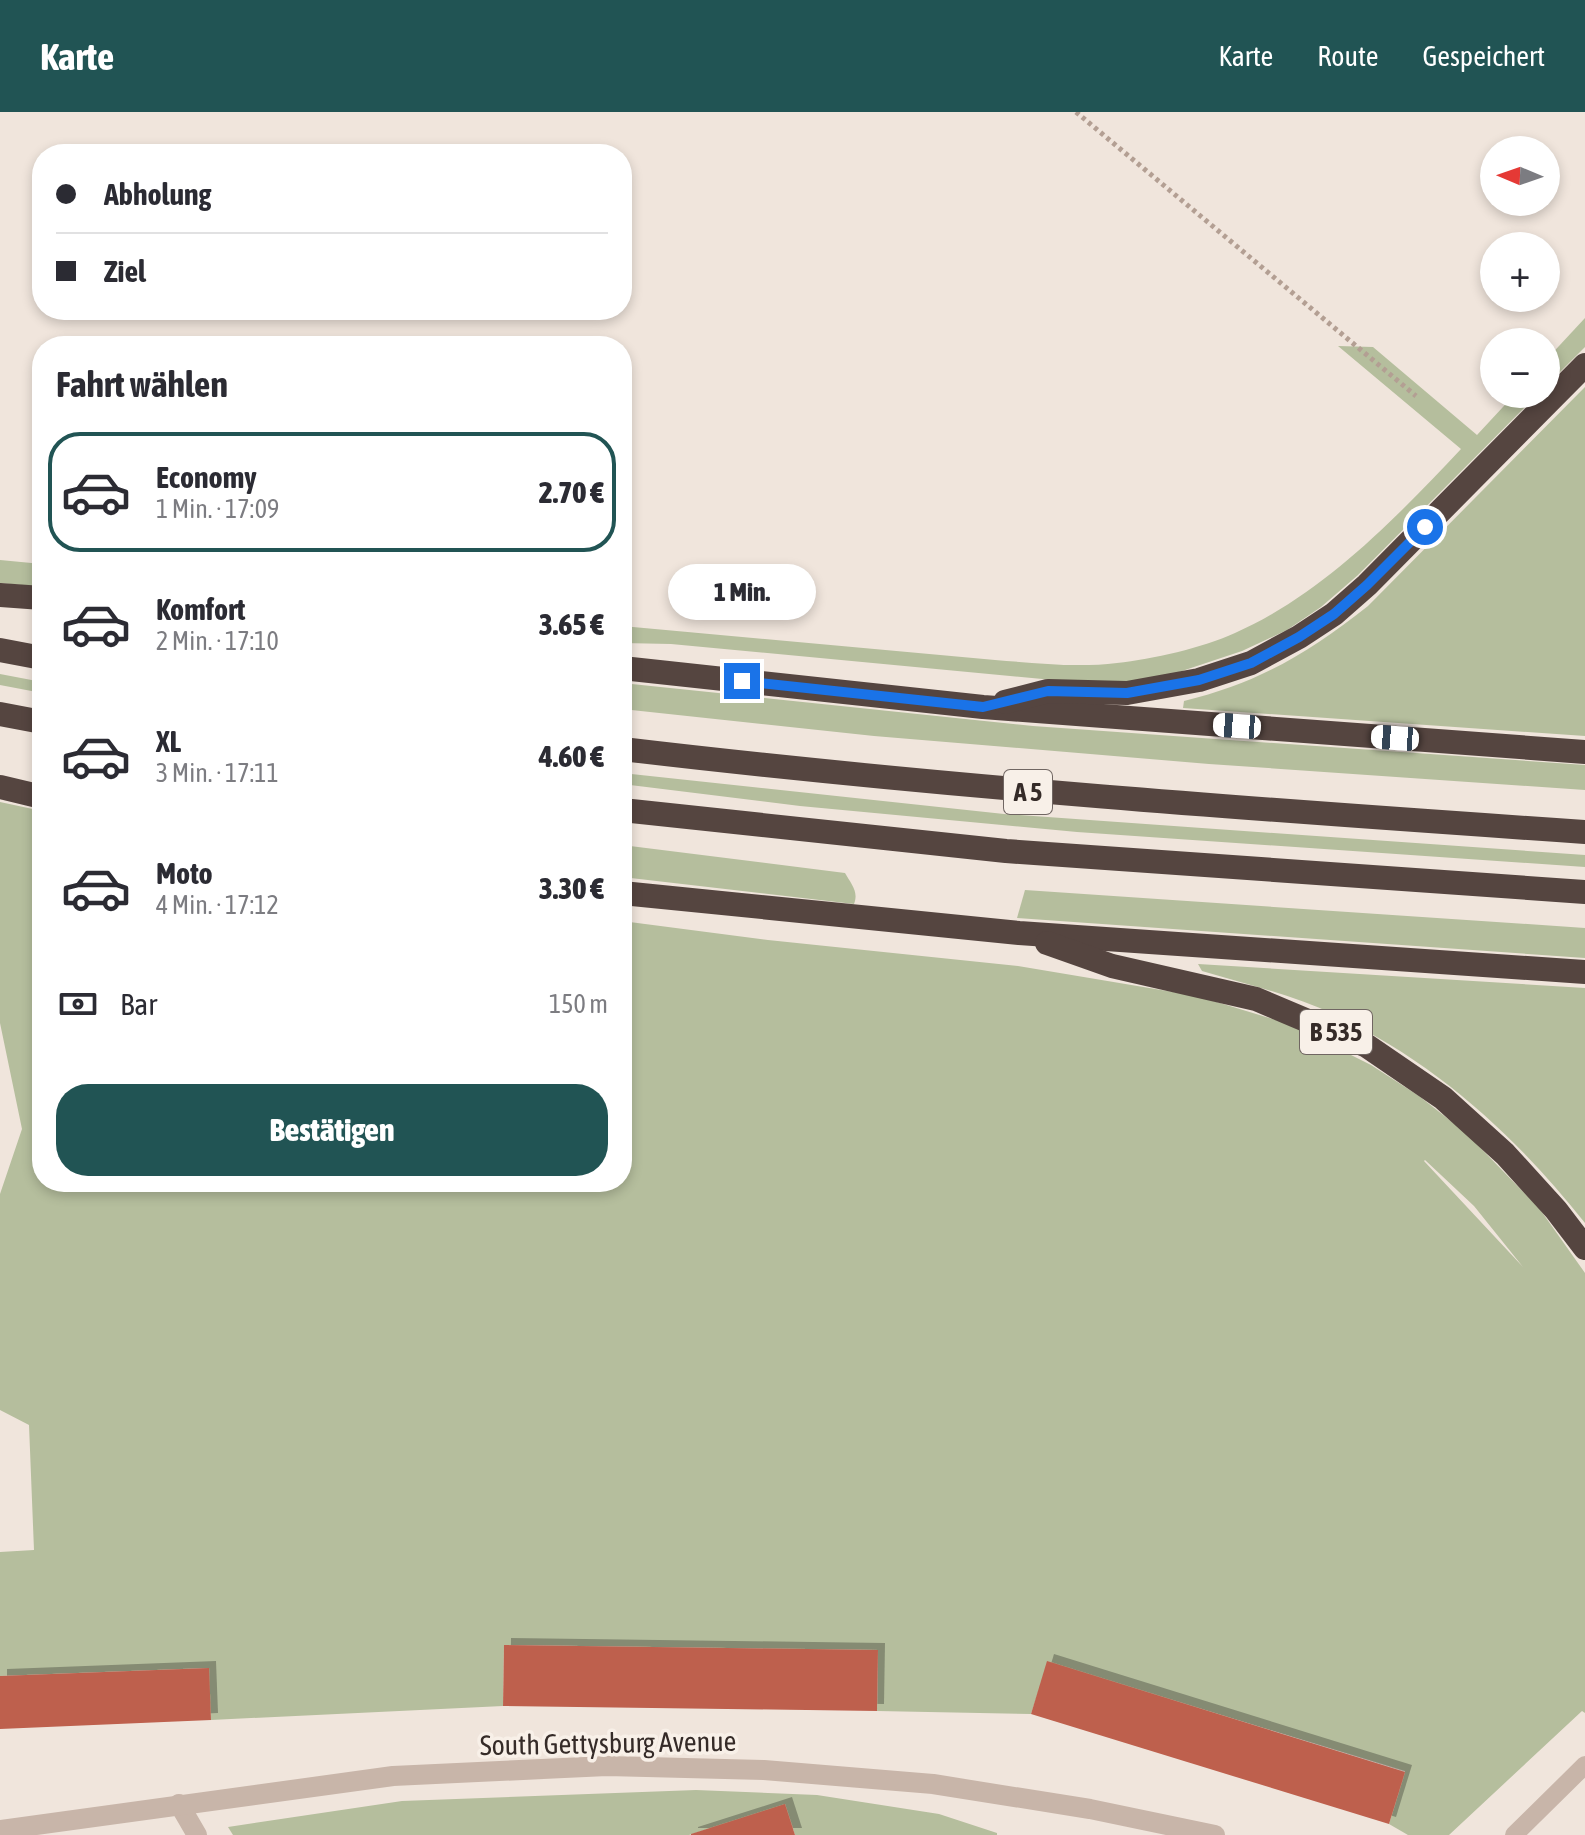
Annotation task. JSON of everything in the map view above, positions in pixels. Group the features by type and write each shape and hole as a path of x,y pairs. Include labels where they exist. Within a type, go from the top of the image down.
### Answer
{"highway":[{"path":"983,707 1048,691 1127,693 1199,680 1251,663 1299,637 1334,614 1367,585 1585,365"},
{"path":"0,595 32,597"},
{"path":"0,650 32,656"},
{"path":"632,669 983,707 1585,752"},
{"path":"0,714 32,720"},
{"name":"A 5","path":"632,750 998,789 1585,832"},
{"path":"0,787 32,795"},
{"name":"A 5","path":"632,811 1006,851 1585,892"},
{"path":"632,894 1019,933 1585,972"},
{"name":"B 535","path":"1019,933 1112,966 1256,999 1367,1046 1443,1098 1505,1154 1556,1210 1585,1248"}],"street":[{"name":"South Gettysburg Avenue","path":"0,1830 393,1776 607,1766 764,1770 933,1784 1090,1809 1215,1835"},
{"path":"179,1804 197,1835"}],"lane":[{"path":"1514,1835 1585,1765"}],"path":[{"path":"1076,112 1416,396"}],"green space":[{"path":"1585,318 1585,347 1560,372 1560,345"},
{"path":"1338,346 1373,347 1477,435 1502,408 1524,408 1358,575 1321,607 1287,630 1242,651 1170,675 1129,682 1074,682 671,644 632,643 632,627 1056,664 1117,663 1161,656 1235,633 1298,598 1357,552 1461,449"},
{"path":"1585,387 1585,736 1183,708 1184,701 1236,685 1282,664 1368,606"},
{"path":"0,560 32,563 32,586 0,583"},
{"path":"0,674 32,680 32,691 0,685"},
{"path":"632,684 1033,726 1585,765 1585,790 1209,764 874,736 632,710"},
{"path":"632,774 1004,814 1585,855 1585,867 1077,832 800,806 632,785"},
{"path":"0,802 32,809 32,1192 632,1192 632,922 1018,966 1197,996 1289,1024 1371,1065 1419,1096 1466,1133 1539,1208 1585,1273 1585,1713 1582,1711 1449,1835 1408,1835 1389,1824 1405,1771 1048,1662 1031,1714 877,1711 878,1650 504,1645 503,1706 211,1720 208,1668 0,1676 0,1552 34,1550 29,1425 0,1410 0,1194 22,1129 0,1023","holes":["1425,1160 1474,1206 1523,1267 1424,1161"]},
{"path":"632,846 845,873 854,888 854,904 632,878"},
{"path":"1025,890 1585,928 1585,958 1017,918"},
{"path":"1198,964 1585,988 1585,1223 1502,1132 1472,1104 1407,1056 1335,1015 1269,990 1202,971"},
{"path":"696,1790 817,1795 939,1814 997,1835 795,1835 785,1805 689,1835 233,1835 228,1827 402,1801"}],"building":[{"path":"504,1645 878,1650 877,1711 503,1706"},
{"path":"1047,1661 1405,1772 1389,1824 1031,1714"},
{"path":"209,1668 211,1720 0,1729 0,1676"},
{"path":"785,1804 795,1835 691,1835 691,1834"}],"route":[{"path":"742,681 983,707 1048,691 1127,693 1199,680 1251,663 1334,614 1425,527"}]}
